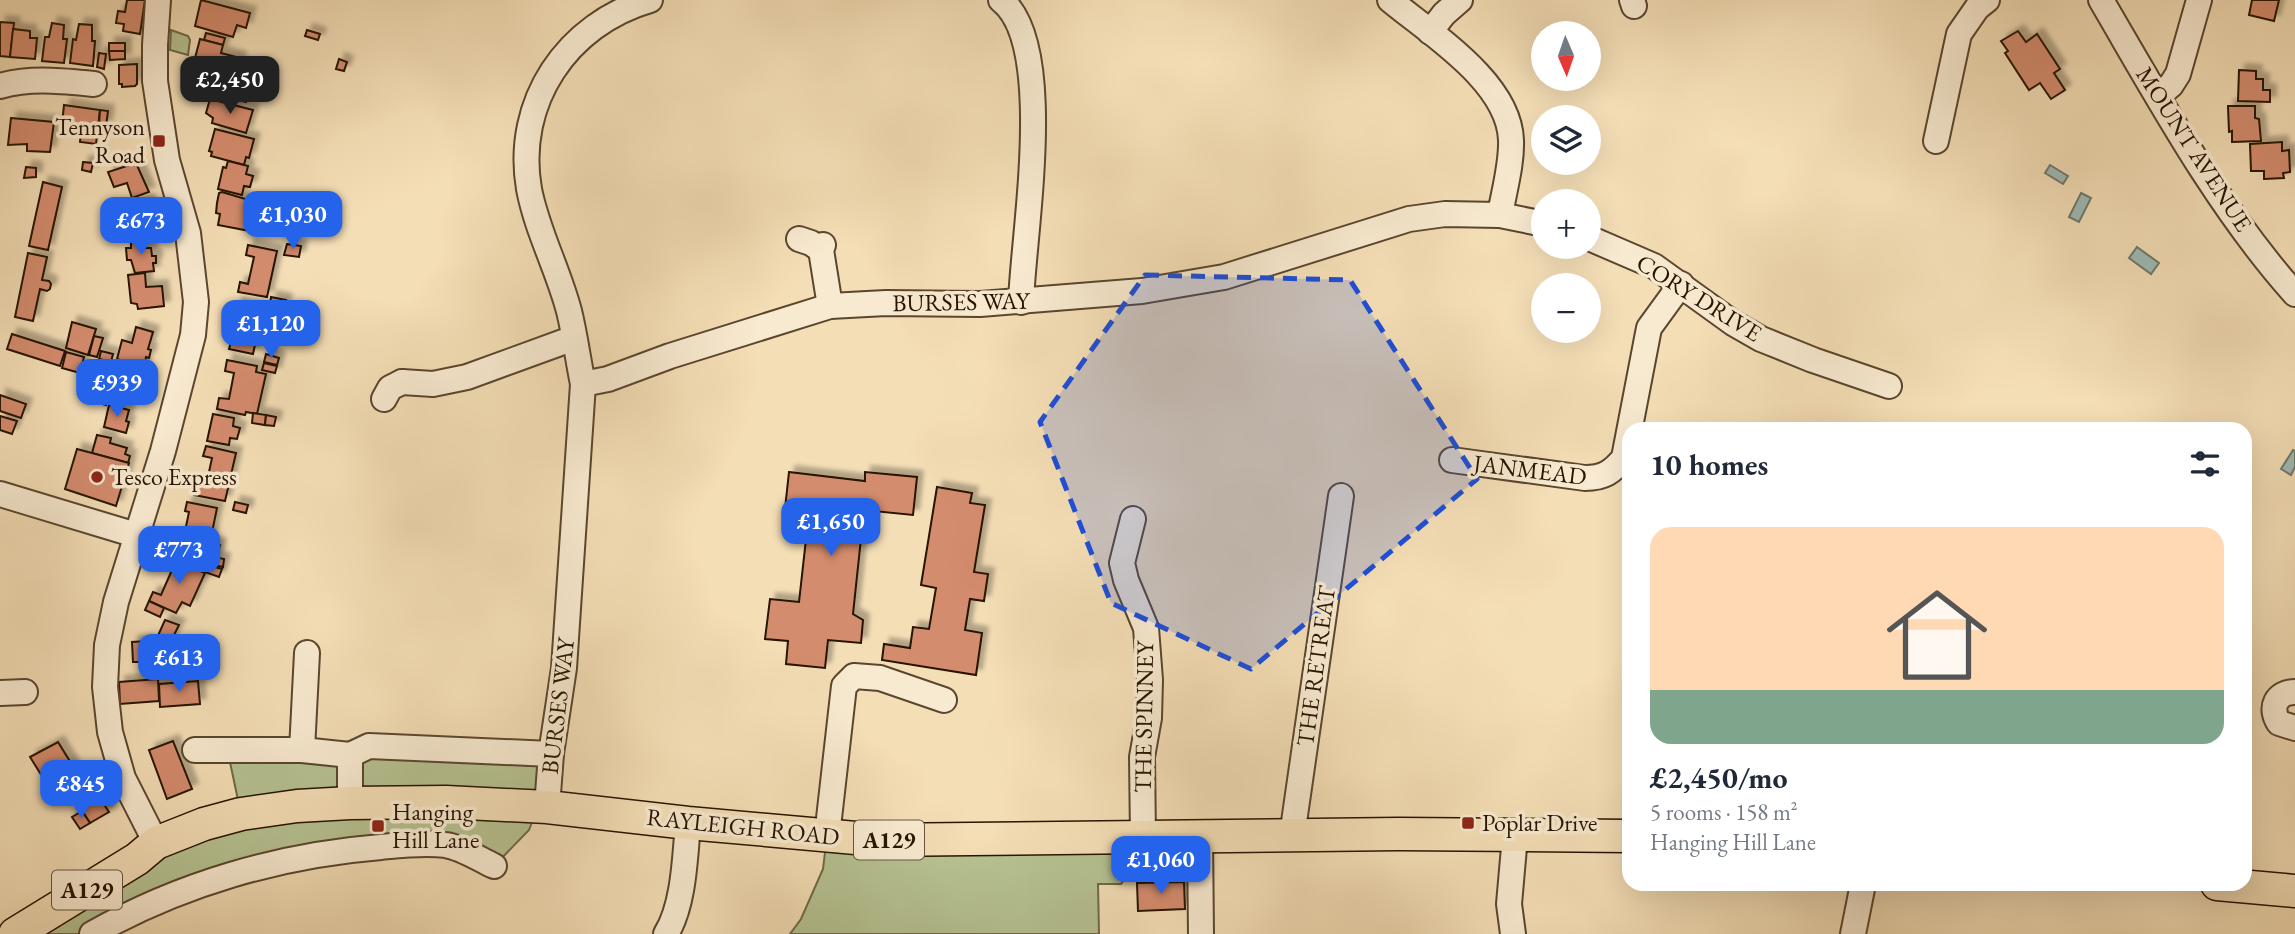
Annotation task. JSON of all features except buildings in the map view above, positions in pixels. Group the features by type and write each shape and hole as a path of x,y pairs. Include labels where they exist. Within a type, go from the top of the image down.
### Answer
{"main road":[{"name":"RAYLEIGH ROAD","path":"15,934 137,859 156,843 204,824 241,814 297,806 446,803 547,807 878,840 1622,836"},
{"path":"2252,887 2295,891"}],"street":[{"path":"156,843 123,778 111,739 105,687 110,628 187,366 196,302 188,233 167,160 155,81 158,0"},
{"path":"583,384 569,310 536,216 529,187 527,157 531,122 537,97 566,52 614,13 650,0"},
{"path":"1001,0 1015,17 1034,94 1033,152 1021,302"},
{"path":"1390,0 1487,84 1510,128 1511,142 1500,215 1531,221"},
{"path":"1430,32 1460,0"},
{"path":"1936,141 1959,34 1977,8 1987,0"},
{"name":"MOUNT AVENUE","path":"2101,0 2186,144 2238,220 2295,294"},
{"path":"2158,96 2171,85 2178,74 2199,0"},
{"path":"0,86 38,79 94,83"},
{"name":"BURSES WAY","path":"547,807 551,754 564,668 583,384 608,379 682,351 830,306 1021,302 1142,291 1224,278 1409,219 1445,214 1500,215"},
{"name":"CORY DRIVE","path":"1601,243 1654,266 1733,323 1761,339 1889,386"},
{"path":"814,245 830,306"},
{"name":"JANMEAD","path":"1631,422 1649,328 1681,284"},
{"path":"384,399 396,372 433,384 467,377 574,338"},
{"name":"JANMEAD","path":"1452,460 1585,478 1601,478 1622,460"},
{"path":"0,494 136,536"},
{"name":"THE RETREAT","path":"1292,836 1340,496"},
{"name":"THE SPINNEY","path":"1133,519 1122,563 1126,580 1146,628 1150,680 1149,718 1142,757 1143,837"},
{"path":"302,750 307,653"},
{"path":"827,836 844,686 854,676 880,678 944,699"},
{"path":"0,693 25,692"},
{"path":"2295,692 2279,697 2274,714 2279,723 2295,728"},
{"path":"195,750 302,750 350,755 369,746 551,754"},
{"path":"350,755 350,803"},
{"path":"666,934 673,923 681,884 688,823"},
{"path":"1513,934 1509,904 1515,835"},
{"path":"1200,838 1200,934"},
{"path":"92,934 134,924 191,888 299,857 353,849 446,845 494,866"},
{"path":"1853,934 1862,891"}],"highlighted area":[{"path":"1145,275 1350,280 1477,479 1251,669 1111,603 1040,422"}],"green space":[{"path":"171,30 188,36 188,55 170,50"},
{"path":"227,748 551,754 538,807 529,830 494,866 446,844 299,857 92,934 15,934 241,814"},
{"path":"827,836 1139,850 1139,862 1121,884 1098,884 1099,934 790,934 801,919 823,869"}],"water":[{"path":"2050,165 2068,176 2063,184 2045,173"},
{"path":"2081,193 2091,198 2079,222 2069,217"},
{"path":"2137,247 2159,263 2151,274 2129,258"},
{"path":"2293,450 2295,467 2291,475 2281,469"}],"place":[{"name":"Tennyson Road","path":"159,141"},
{"name":"Tesco Express","path":"97,477"},
{"name":"Poplar Drive","path":"1468,823"},
{"name":"Hanging Hill Lane","path":"378,826"}]}
